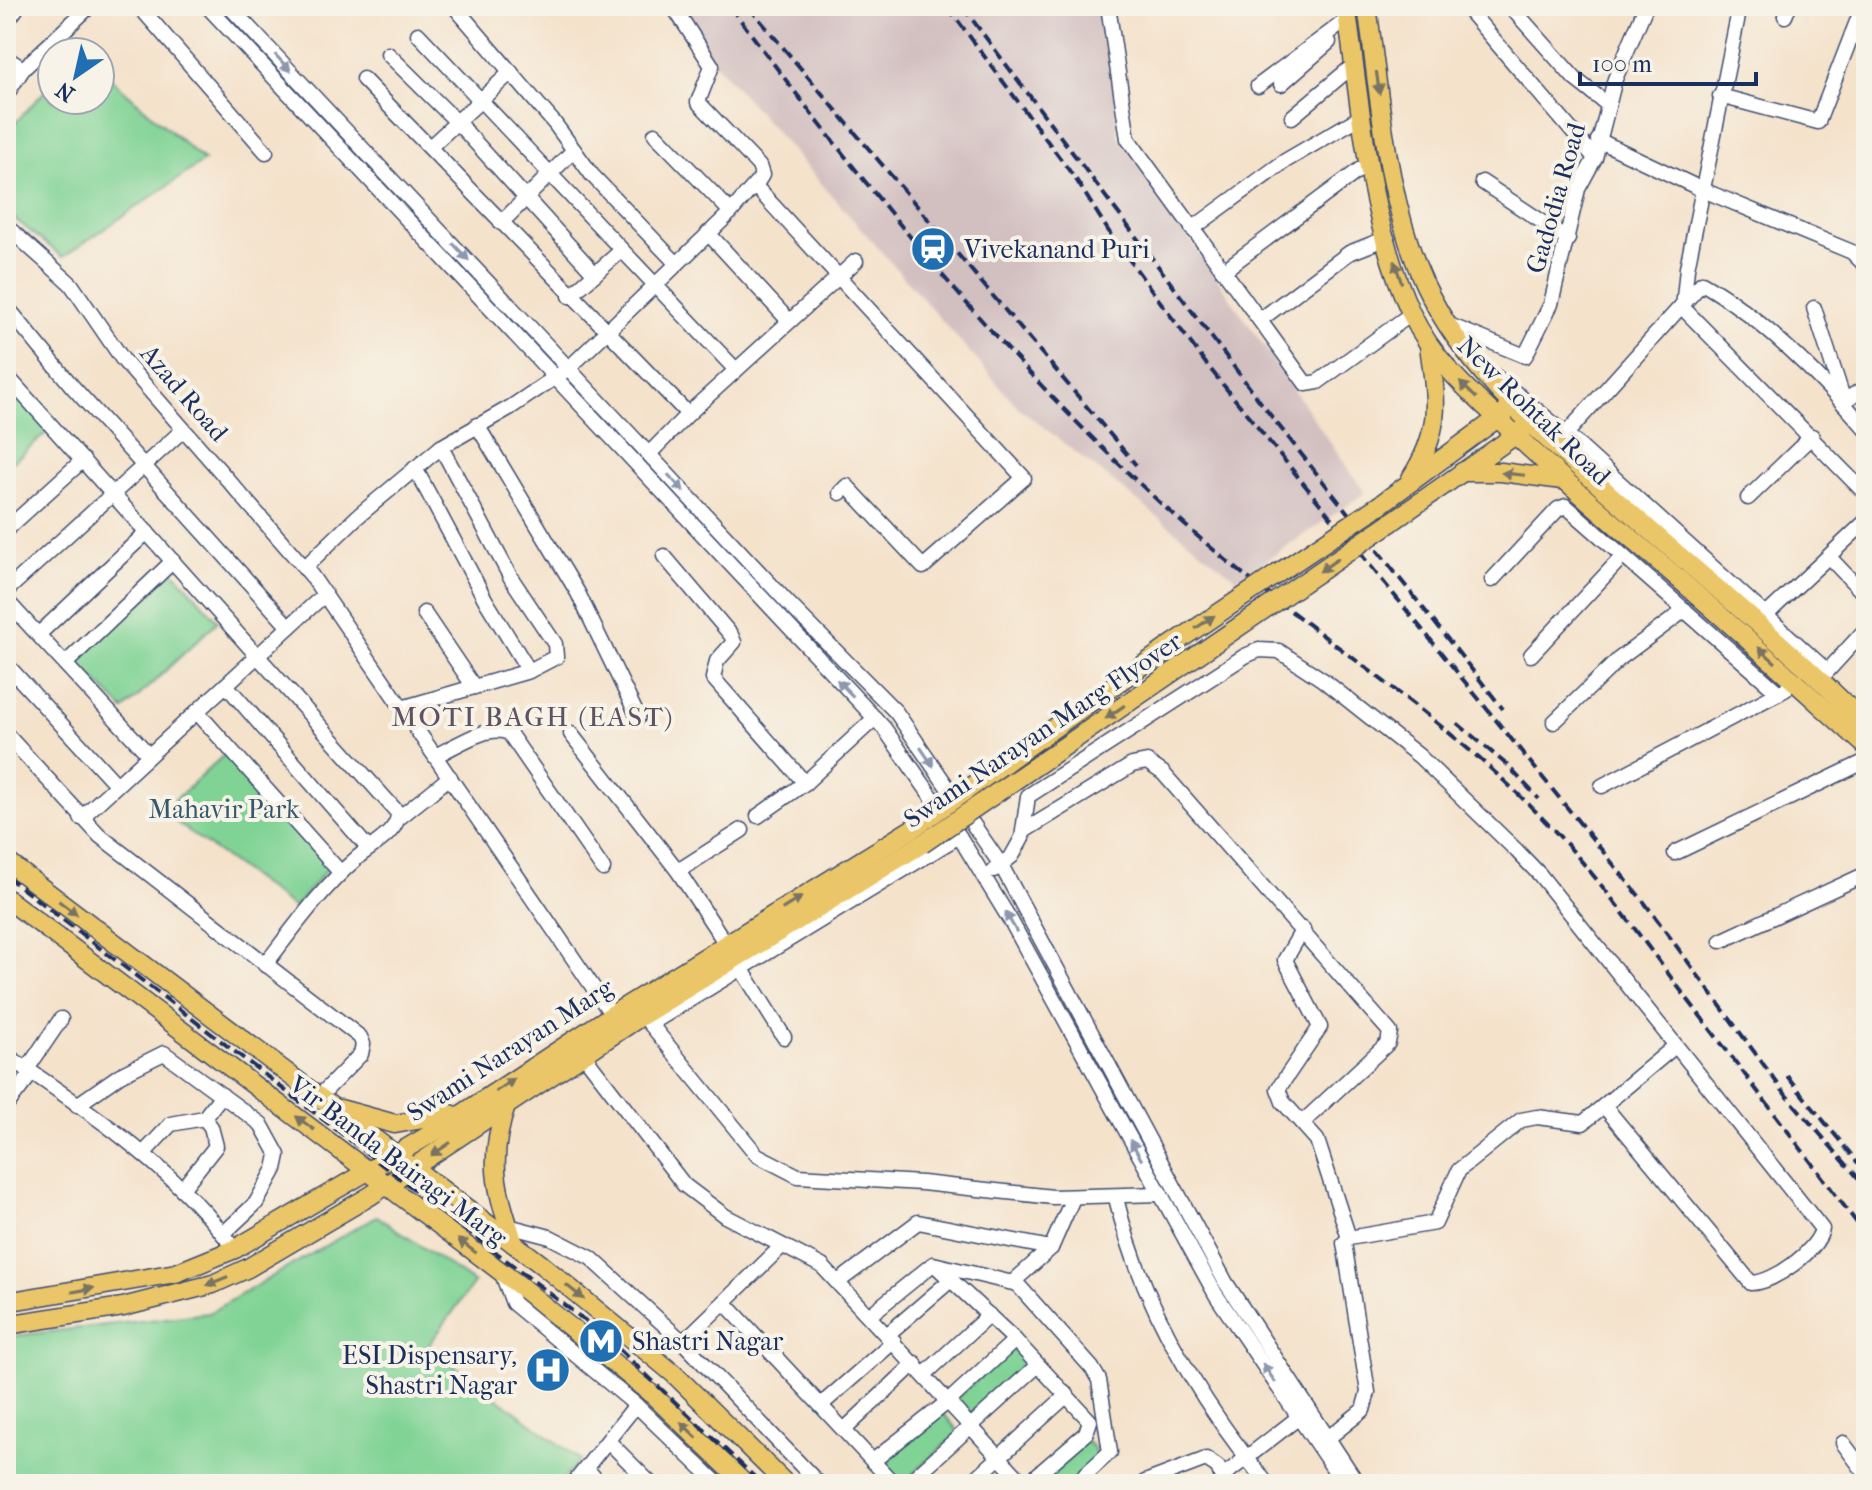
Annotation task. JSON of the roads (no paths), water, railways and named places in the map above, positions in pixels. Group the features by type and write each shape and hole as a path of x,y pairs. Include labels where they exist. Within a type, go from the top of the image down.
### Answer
{"main road":[{"name":"New Rohtak Road","path":"1367,6 1403,223 1425,284 1476,367 1813,682 1866,746"},
{"name":"New Rohtak Road","path":"1348,16 1370,162 1387,238 1411,314 1429,342 1458,381 1563,480 1866,724"},
{"path":"1406,486 1430,447 1433,434 1434,389 1429,342"},
{"path":"1406,486 1515,405"},
{"path":"1462,472 1533,423"},
{"path":"1462,472 1501,472 1563,480"},
{"name":"Swami Narayan Marg Flyover","path":"646,1019 1462,472"},
{"name":"Swami Narayan Marg Flyover","path":"726,944 917,837 1167,648 1406,486"},
{"name":"Vir Banda Bairagi Marg","path":"6,861 394,1154 511,1235 674,1374 786,1484"},
{"name":"Vir Banda Bairagi Marg","path":"6,898 501,1271 654,1396 739,1482"},
{"name":"Swami Narayan Marg","path":"6,1302 176,1273 235,1249 469,1109 726,944"},
{"name":"Swami Narayan Marg","path":"6,1325 123,1307 213,1284 248,1268 387,1185 583,1054 646,1019"},
{"path":"324,1102 395,1124 426,1121 469,1109"},
{"path":"506,1106 496,1137 494,1168 511,1235"}],"street":[{"path":"6,23 18,6"},
{"path":"6,95 23,69 90,6"},
{"path":"139,6 266,152"},
{"path":"207,6 875,718 959,836 983,876 1216,1295 1344,1484"},
{"path":"229,6 896,712 1001,865 1226,1283 1358,1484"},
{"path":"454,6 603,188 677,264"},
{"path":"304,568 441,447 556,379 569,368 755,186 762,175 759,166 698,102 712,66 673,6"},
{"path":"1108,6 1128,139 1308,385 1411,314"},
{"path":"1465,6 1595,158"},
{"path":"1510,6 1575,79 1607,104"},
{"name":"Gadodia Road","path":"1451,326 1525,356 1551,304 1578,189 1595,158 1607,104 1630,37 1646,6"},
{"path":"1683,308 1720,96 1740,6"},
{"path":"1720,96 1818,122 1863,6"},
{"path":"1281,84 1348,16"},
{"path":"1258,86 1348,16"},
{"path":"418,34 736,370"},
{"path":"388,54 457,122 595,274"},
{"path":"6,58 23,69"},
{"path":"1292,117 1355,64"},
{"path":"430,147 511,72"},
{"path":"363,79 570,296 688,414"},
{"path":"1192,229 1285,161 1362,116"},
{"path":"655,134 731,212"},
{"path":"1598,140 1703,190 1852,252 1866,266"},
{"path":"501,223 574,150"},
{"path":"1223,271 1370,162"},
{"path":"1482,182 1568,239"},
{"path":"755,186 1024,478 923,567 847,486 840,493"},
{"name":"Azad Road","path":"6,226 71,284 123,360 325,594 612,1015"},
{"path":"708,233 789,321"},
{"path":"1260,320 1349,253 1387,238"},
{"path":"570,296 622,250"},
{"path":"649,454 688,414 856,261"},
{"path":"1566,434 1683,308 1698,284 1705,284 1754,320 1844,401 1866,429"},
{"path":"6,306 289,627"},
{"path":"1683,308 1866,494"},
{"path":"1814,308 1844,401"},
{"path":"1451,326 1480,362 1566,434 1765,616 1813,682"},
{"path":"6,375 259,655 399,818"},
{"path":"1844,401 1866,387"},
{"path":"477,425 578,593 638,717"},
{"path":"6,591 183,430"},
{"path":"1748,498 1812,436"},
{"path":"402,708 529,671 553,661 555,644 517,589 441,447"},
{"path":"6,530 83,460"},
{"path":"415,468 486,601 529,671"},
{"path":"1492,580 1562,506 1779,693"},
{"path":"1765,616 1866,521"},
{"path":"39,634 147,532"},
{"path":"664,556 734,642 717,661 713,678 805,783"},
{"path":"1531,655 1623,556"},
{"path":"1830,558 1866,596"},
{"path":"65,664 173,561"},
{"path":"81,818 115,783 325,594"},
{"path":"6,600 148,754"},
{"path":"1554,722 1619,659 1685,610"},
{"path":"424,613 474,687"},
{"path":"1602,786 1779,693 1813,682 1866,629"},
{"path":"983,876 1001,865 1017,849 1024,831 1028,796 1245,656 1259,650 1279,651 1344,695 1397,737 1540,875 1674,1047 1815,1219 1822,1229 1816,1244 1769,1278 1751,1283 1605,1107"},
{"path":"6,664 115,783"},
{"path":"226,685 368,848"},
{"path":"197,712 340,872"},
{"path":"758,816 805,783 875,718"},
{"path":"435,756 489,732 500,729 509,733 603,869"},
{"path":"6,734 81,818 265,965 354,1030 363,1044 355,1061 324,1102"},
{"path":"571,734 678,871 726,944"},
{"path":"1675,853 1866,761"},
{"path":"1024,831 1132,765 1147,762 1163,773 1386,1025 1391,1037 1303,1122"},
{"path":"265,965 340,872 450,777"},
{"path":"678,871 742,830"},
{"path":"959,836 741,968 646,1019 757,1155 785,1172 798,1176 922,1183 1073,1198 1161,1194"},
{"path":"1721,941 1866,874"},
{"path":"1303,929 1285,960 1320,1027 1278,1089 1283,1102 1303,1122 1320,1147 1349,1238"},
{"path":"741,968 784,1037"},
{"path":"6,1106 61,1019"},
{"path":"1328,1438 1367,1402 1361,1348 1342,1248 1349,1238 1429,1227 1440,1217 1464,1165 1521,1120 1537,1117 1583,1123 1674,1047"},
{"path":"77,1105 159,1053 168,1054 261,1124 278,1155 275,1169 250,1211 223,1234"},
{"path":"583,1054 684,1185 713,1209 816,1261 1026,1484 1090,1426 1090,1421 1015,1340 933,1264"},
{"path":"6,1055 143,1154 182,1189 235,1249"},
{"path":"143,1154 171,1124 204,1118 222,1095"},
{"path":"182,1189 216,1146 211,1127 204,1118"},
{"path":"1013,1282 1051,1248 1073,1198"},
{"path":"1116,1198 1125,1236 1172,1347 1245,1457 1267,1484"},
{"path":"838,1282 918,1222 1051,1248"},
{"path":"511,1235 550,1237 582,1251 683,1342 819,1484"},
{"path":"683,1342 782,1246"},
{"path":"870,1315 933,1264"},
{"path":"933,1264 1013,1282 1092,1368 1099,1380 1110,1452 1075,1484"},
{"path":"501,1271 513,1303 636,1405 718,1484"},
{"path":"821,1405 952,1279"},
{"path":"725,1303 894,1484"},
{"path":"844,1430 989,1315"},
{"path":"873,1461 950,1400 1015,1340"},
{"path":"907,1484 1037,1366"},
{"path":"970,1484 1067,1395"},
{"path":"573,1484 636,1405"},
{"path":"1144,1483 1202,1459 1213,1461 1223,1480 1245,1457 1299,1417"},
{"path":"608,1441 651,1484"},
{"path":"1843,1443 1866,1474"},
{"path":"586,1468 600,1484"}],"railway":[{"path":"730,6 889,212 1061,406 1186,526 1230,564 1460,742 1564,841 1616,904 1866,1235"},
{"path":"748,6 1136,465"},
{"path":"947,6 1077,181 1111,235 1207,365 1644,902 1786,1095 1866,1187"},
{"path":"962,6 1268,412 1503,709"},
{"path":"1457,723 1507,765 1539,799"},
{"path":"6,876 605,1336 762,1484"},
{"path":"1787,1076 1858,1163"}],"place":[{"name":"Vivekanand Puri","path":"933,249"},
{"name":"Shastri Nagar","path":"601,1341"},
{"name":"ESI Dispensary, Shastri Nagar","path":"548,1370"}],"district":[{"name":"MOTI BAGH (EAST)","path":"533,716"}],"park label":[{"name":"Mahavir Park","path":"224,809"}]}
